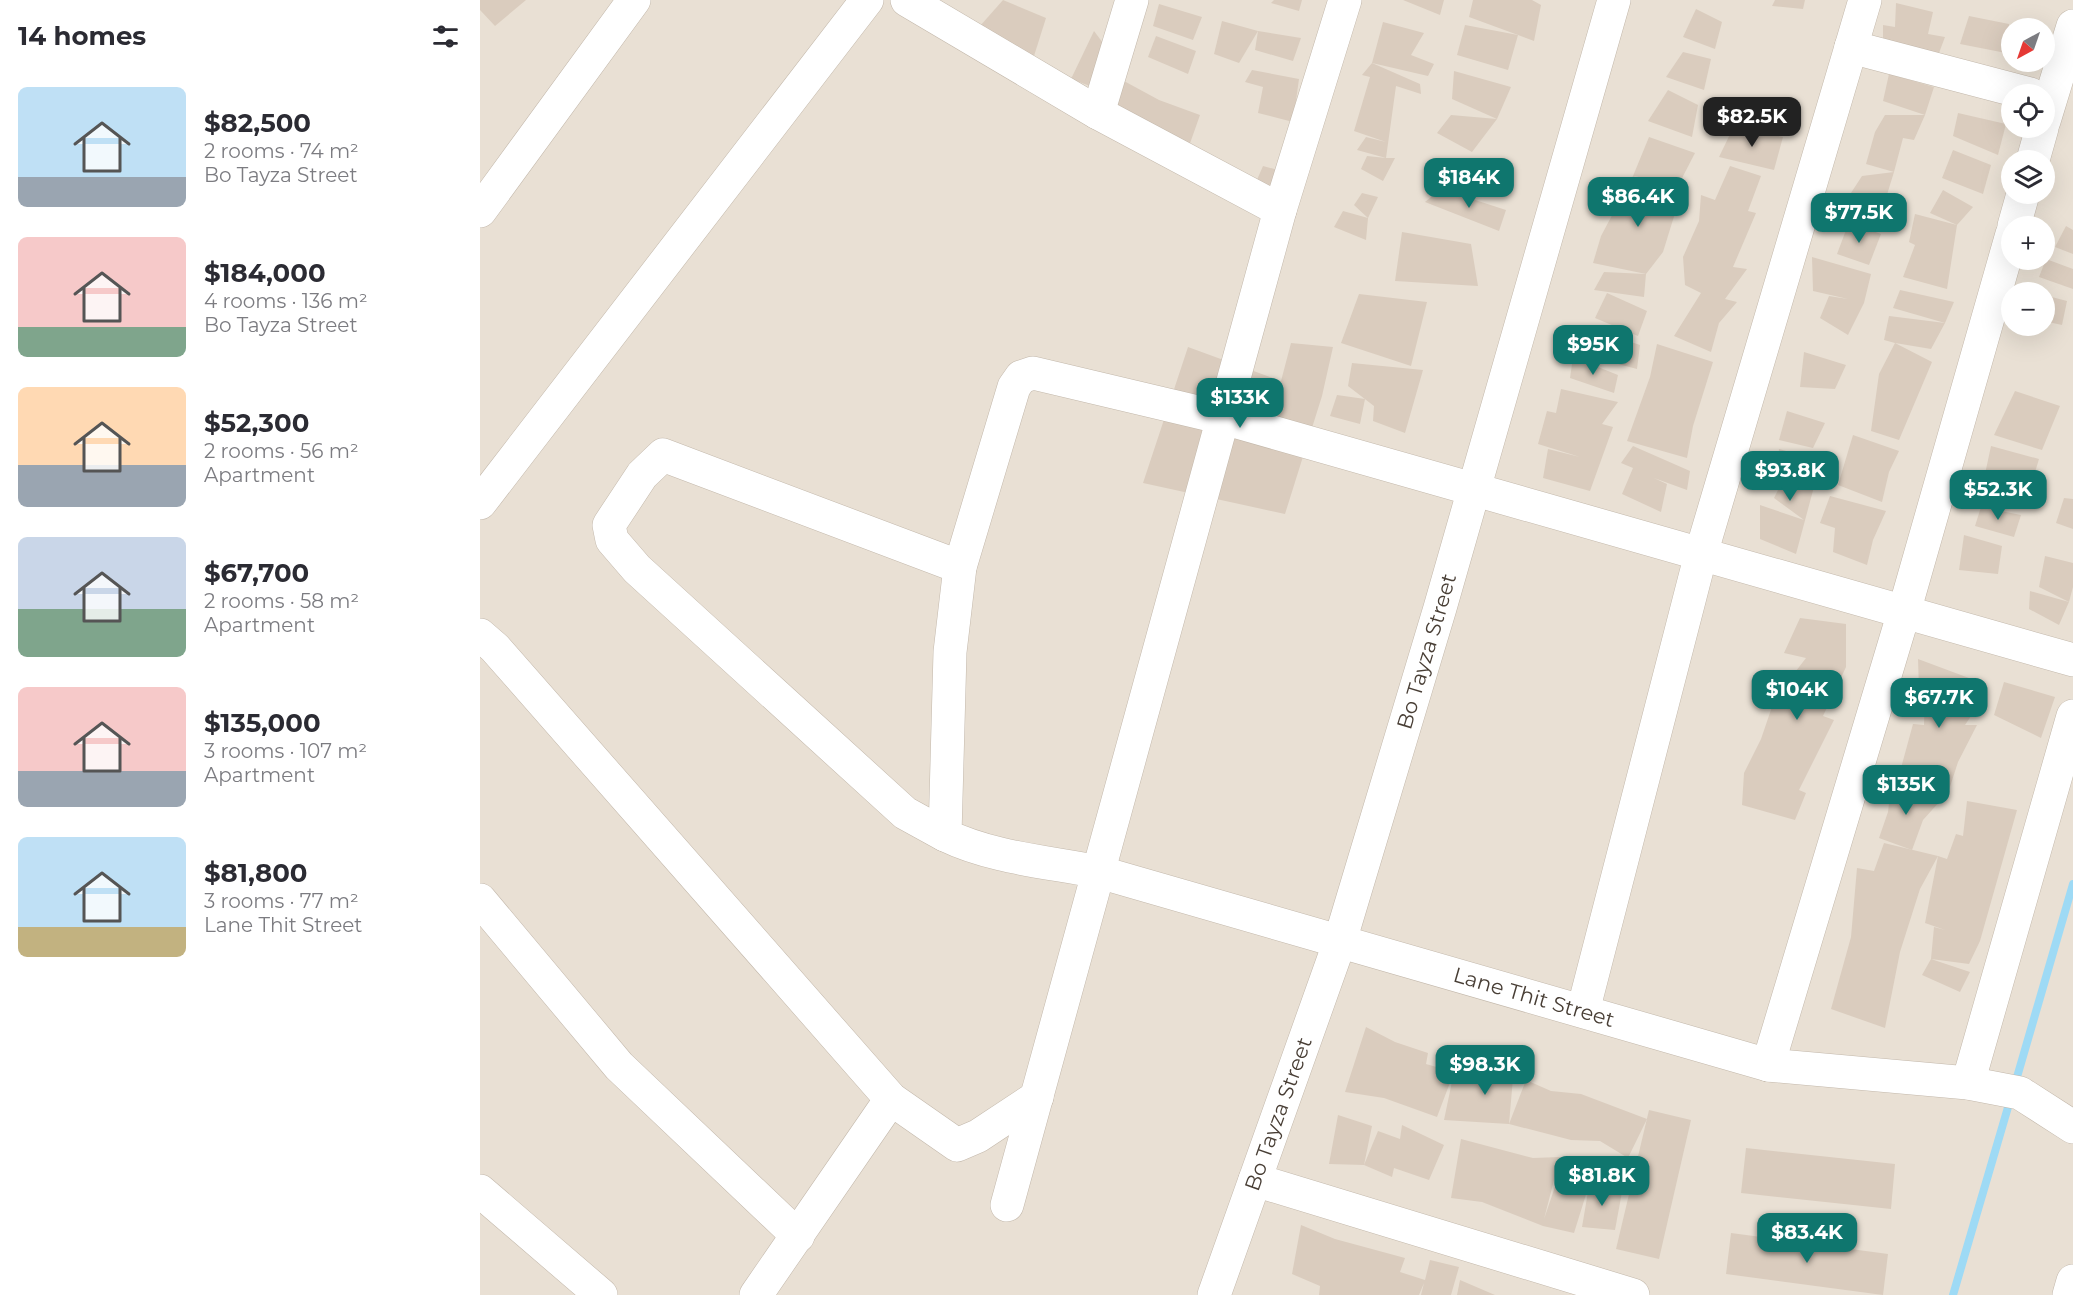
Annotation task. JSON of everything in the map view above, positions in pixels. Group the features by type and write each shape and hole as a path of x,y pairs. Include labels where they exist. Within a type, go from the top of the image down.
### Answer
{"street":[{"path":"480,211 634,0"},
{"path":"480,503 867,0"},
{"path":"907,0 1098,113 1280,210"},
{"path":"1098,113 1132,0"},
{"path":"1007,1204 1280,210 1345,0"},
{"name":"Bo Tayza Street","path":"1214,1295 1340,941 1474,489 1614,0"},
{"path":"1583,1011 1701,554 1865,0"},
{"path":"2055,85 2073,26"},
{"path":"1851,47 2001,93"},
{"path":"1768,1065 1904,612 2002,270"},
{"path":"945,835 950,652 960,567 1014,387 1021,377 1033,373 1223,417 2073,660"},
{"name":"Lane Thit Street","path":"960,567 663,455 642,476 609,525 612,540 637,569 905,813 962,843 1099,872 1768,1065 1968,1083 2020,1093 2073,1127"},
{"path":"485,653 891,1099 957,1145 978,1136 1037,1097"},
{"path":"1968,1083 2073,716"},
{"path":"480,900 619,1066 798,1236"},
{"path":"756,1295 891,1099"},
{"path":"1255,1180 1633,1295"},
{"path":"480,1191 602,1295"},
{"path":"2069,1295 2073,1281"}],"shaded area":[{"path":"480,0 2073,0 2073,1295 480,1295"}],"building":[{"path":"480,0 526,0 495,26 480,10"},
{"path":"1003,0 1046,18 1034,56 980,26"},
{"path":"1274,0 1302,0 1299,11 1271,3"},
{"path":"1403,0 1444,0 1440,15"},
{"path":"1473,0 1532,0 1541,5 1534,41 1469,17"},
{"path":"1775,0 1805,0 1803,9 1772,6"},
{"path":"1896,3 1933,12 1928,34 1945,37 1939,53 1883,46 1883,25 1895,27"},
{"path":"1159,4 1202,17 1193,40 1153,26"},
{"path":"1696,9 1722,22 1715,49 1683,37"},
{"path":"1969,16 2001,22 2001,52 1960,44"},
{"path":"1222,21 1258,31 1239,63 1214,54"},
{"path":"1383,22 1424,33 1411,55 1434,64 1428,76 1372,63"},
{"path":"1465,25 1518,35 1508,70 1457,55"},
{"path":"1094,31 1106,47 1090,86 1071,79"},
{"path":"1258,31 1301,38 1293,61 1255,50"},
{"path":"1156,36 1196,51 1188,74 1148,57"},
{"path":"1683,52 1711,59 1704,90 1666,77"},
{"path":"1372,63 1420,84 1421,94 1396,86 1386,158 1357,150 1366,137 1386,142 1354,131 1370,77 1362,75"},
{"path":"1252,70 1299,79 1293,122 1258,113 1263,87 1245,82"},
{"path":"1454,71 1511,87 1497,119 1452,99"},
{"path":"1889,74 1934,87 1925,115 1883,101"},
{"path":"1124,81 1159,100 1200,115 1188,149 1114,104"},
{"path":"1668,90 1698,105 1692,137 1648,121"},
{"path":"1958,113 2001,123 2002,138 1998,155 1953,136"},
{"path":"1451,115 1497,119 1472,152 1437,133"},
{"path":"1885,115 1925,115 1914,140 1903,138 1894,172 1866,164 1875,132"},
{"path":"1734,126 1783,137 1774,170 1719,157"},
{"path":"1649,137 1695,153 1679,184 1633,176"},
{"path":"1953,150 1991,165 1983,194 1942,178"},
{"path":"1367,156 1395,158 1383,181 1361,169"},
{"path":"1263,166 1278,170 1272,190 1256,182"},
{"path":"1730,166 1761,176 1748,211 1756,213 1733,267 1747,269 1725,299 1737,302 1719,323 1711,352 1674,336 1701,293 1685,285 1683,257 1699,221 1701,195 1715,200"},
{"path":"1894,172 1881,214 1849,196 1862,176"},
{"path":"1633,176 1681,194 1663,252 1646,274 1593,263 1601,236"},
{"path":"1441,189 1506,210 1499,231 1425,202"},
{"path":"1943,190 1973,207 1957,225 1930,213"},
{"path":"1362,193 1378,197 1368,218 1354,205"},
{"path":"1343,211 1368,218 1366,240 1334,227"},
{"path":"1915,214 1957,225 1947,289 1903,277 1915,245 1909,242"},
{"path":"1849,222 1881,234 1869,265 1837,254"},
{"path":"2066,226 2073,230 2073,254 2055,247"},
{"path":"1402,232 1471,244 1478,286 1395,281"},
{"path":"1812,257 1871,274 1864,303 1848,335 1820,318 1829,296 1848,299 1813,291"},
{"path":"2055,262 2073,269 2073,289 2055,282 2039,277 2042,270 2055,270"},
{"path":"1604,272 1646,274 1644,297 1594,290"},
{"path":"1900,290 1954,302 1945,323 1893,308"},
{"path":"1607,293 1647,311 1638,336 1595,318"},
{"path":"1359,294 1427,302 1411,366 1341,343"},
{"path":"2055,298 2067,301 2062,325 2055,323"},
{"path":"1889,316 1945,323 1931,349 1884,340"},
{"path":"1581,325 1640,345 1637,369 1569,351"},
{"path":"1291,343 1333,347 1322,396 1285,514 1143,483 1188,347 1281,381"},
{"path":"1895,343 1932,362 1899,440 1871,431 1879,374"},
{"path":"1657,344 1713,362 1693,426 1687,458 1627,441 1650,377"},
{"path":"1804,352 1846,365 1835,389 1800,387"},
{"path":"1573,357 1618,375 1614,393 1570,378"},
{"path":"1352,363 1423,370 1405,433 1373,421 1374,406 1348,386"},
{"path":"1561,389 1618,402 1602,424 1613,427 1590,491 1543,478 1548,449 1580,457 1538,444 1547,411 1556,413"},
{"path":"2015,391 2060,406 2042,450 1994,435"},
{"path":"1337,395 1365,399 1360,424 1330,416"},
{"path":"1787,411 1825,423 1813,448 1779,440"},
{"path":"1853,435 1899,451 1889,472 1882,502 1838,485"},
{"path":"1633,446 1690,471 1687,490 1654,478 1667,484 1661,512 1622,494 1633,468 1621,463"},
{"path":"1991,446 2039,459 2027,499 1982,488"},
{"path":"1779,449 1826,462 1815,483 1777,472"},
{"path":"1815,483 1796,554 1760,539 1760,505 1804,520 1774,498 1781,484"},
{"path":"1830,496 1886,511 1873,540 1867,565 1833,552 1835,528 1820,523"},
{"path":"2064,498 2073,499 2073,529 2056,523"},
{"path":"1981,507 2021,515 2014,537 1975,526"},
{"path":"1964,535 2002,546 1998,574 1959,570"},
{"path":"2045,556 2073,563 2073,587 2069,602 2039,587"},
{"path":"2030,591 2069,602 2059,625 2029,609"},
{"path":"1800,618 1846,624 1846,667 1823,716 1834,720 1799,790 1806,793 1795,820 1742,805 1744,773 1761,739 1775,698 1806,658 1784,653"},
{"path":"1918,659 1977,681 1967,708 1975,710 1965,725 1977,725 1958,762 1948,793 1898,779 1913,724 1924,725 1925,696 1964,707 1919,690"},
{"path":"2004,682 2055,697 2041,738 1994,715"},
{"path":"1891,785 1941,800 1923,820 1912,850 1879,838 1888,812"},
{"path":"1967,801 2017,810 1980,941 1969,964 1931,959 1934,927 1945,930 1925,923 1938,856 1947,859 1956,834 1963,836"},
{"path":"1884,843 1938,856 1920,889 1900,952 1885,1028 1831,1009 1851,937 1857,868 1874,871"},
{"path":"1931,959 1970,972 1960,992 1922,975"},
{"path":"1366,1027 1395,1042 1428,1053 1426,1064 1454,1072 1437,1117 1384,1098 1345,1092"},
{"path":"1458,1054 1513,1078 1509,1124 1444,1120"},
{"path":"1526,1080 1551,1091 1581,1094 1647,1119 1628,1158 1600,1141 1571,1140 1509,1124"},
{"path":"1649,1110 1691,1120 1659,1259 1616,1249"},
{"path":"1338,1115 1372,1126 1364,1165 1329,1164"},
{"path":"1402,1125 1444,1145 1429,1180 1394,1168 1392,1177 1364,1165 1378,1131 1400,1139"},
{"path":"1461,1139 1533,1158 1560,1157 1544,1219 1559,1175 1588,1188 1574,1233 1543,1226 1482,1202 1451,1198"},
{"path":"1746,1148 1895,1164 1891,1209 1741,1193"},
{"path":"1590,1180 1622,1192 1615,1230 1582,1227"},
{"path":"1301,1225 1335,1239 1405,1258 1400,1272 1425,1280 1430,1260 1459,1267 1451,1295 1421,1295 1424,1283 1419,1295 1319,1295 1320,1286 1292,1274"},
{"path":"1731,1233 1888,1254 1883,1295 1726,1274"},
{"path":"1460,1280 1495,1295 1457,1295"}],"waterway":[{"path":"2015,1084 2073,884"},
{"path":"1953,1295 2011,1097"}]}
